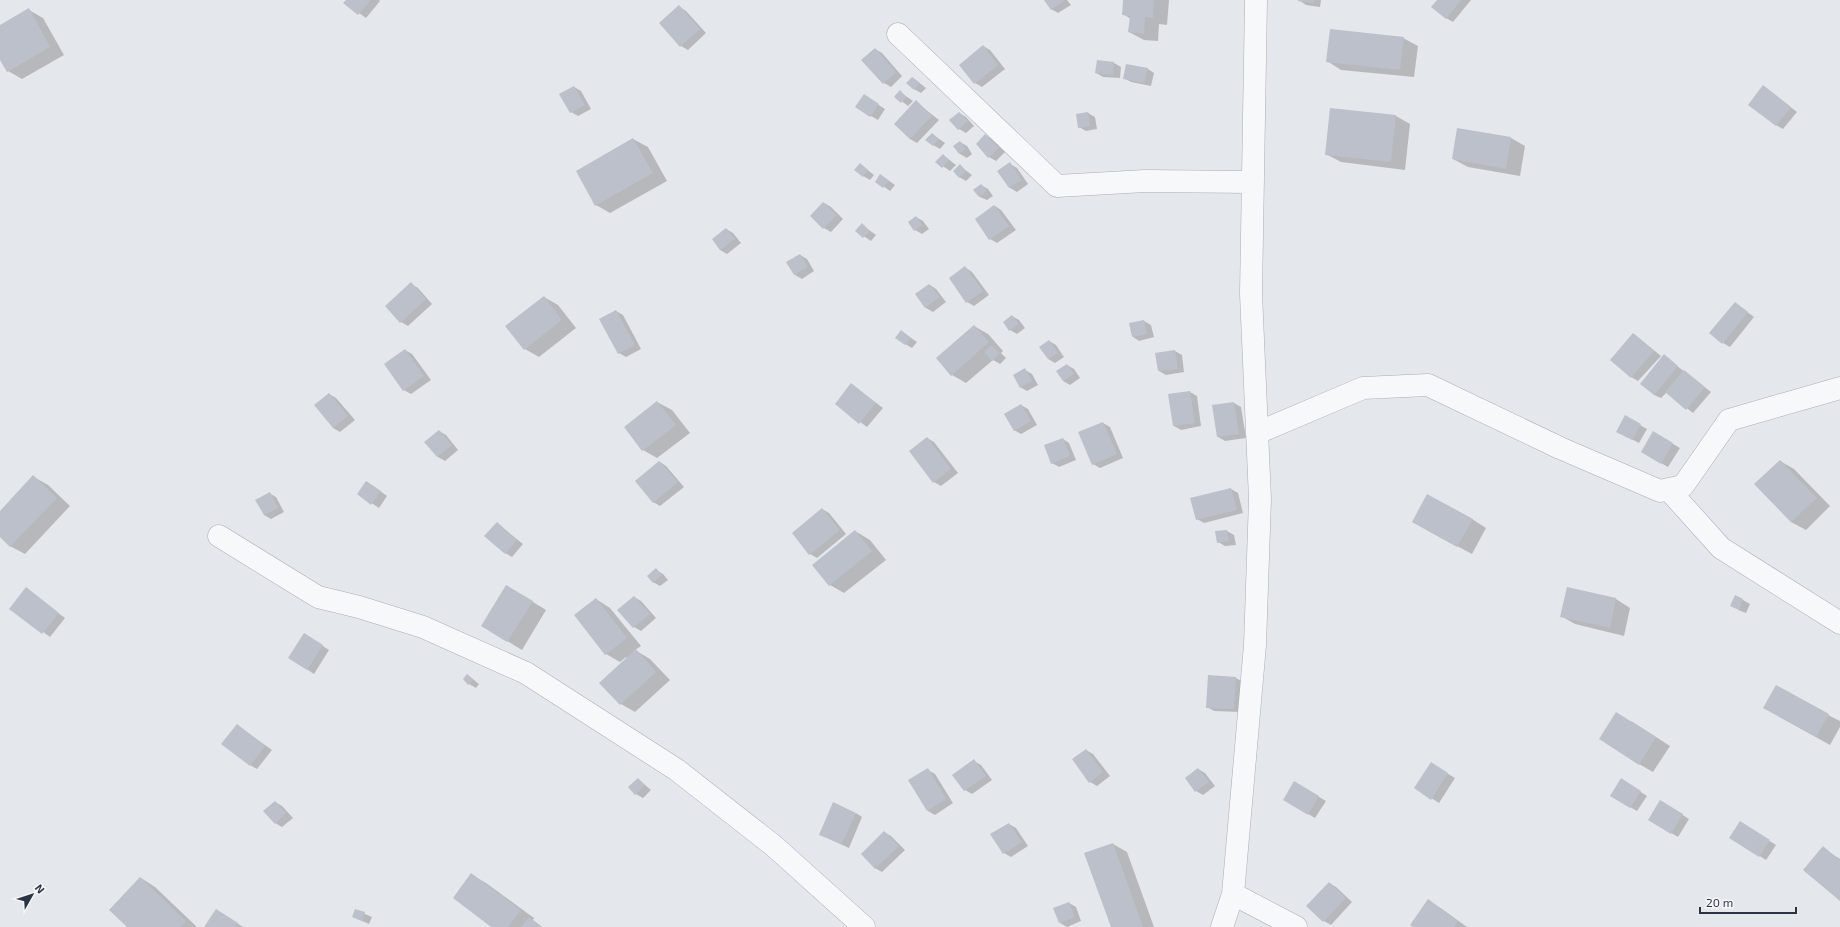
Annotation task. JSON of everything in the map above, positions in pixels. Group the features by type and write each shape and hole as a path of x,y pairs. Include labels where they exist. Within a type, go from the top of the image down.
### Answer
{"street":[{"path":"1222,927 1233,894 1255,645 1260,499 1251,294 1256,0"},
{"path":"898,34 1057,186 1145,181 1253,182"},
{"path":"1257,433 1363,388 1428,385 1560,448 1660,491 1683,486 1729,420 1840,388"},
{"path":"1668,489 1721,548 1840,623"},
{"path":"219,536 318,598 359,607 423,627 526,673 677,770 774,846 864,927"},
{"path":"1233,894 1296,927"}],"building":[{"path":"346,0 371,0 358,15 343,3"},
{"path":"1044,0 1065,0 1051,10"},
{"path":"1123,0 1154,0 1153,18 1145,17 1144,34 1128,32 1130,16 1122,15"},
{"path":"1314,0 1314,3 1298,1"},
{"path":"1437,0 1461,0 1446,19 1431,7"},
{"path":"679,5 700,29 680,47 659,23"},
{"path":"29,8 50,47 7,72 0,60 0,25"},
{"path":"1330,29 1404,37 1400,70 1326,62"},
{"path":"983,45 998,65 974,84 959,65"},
{"path":"875,48 896,72 883,84 861,60"},
{"path":"1097,60 1114,62 1113,75 1095,73"},
{"path":"1126,64 1148,68 1144,83 1123,79"},
{"path":"912,77 920,83 914,90 906,83"},
{"path":"1763,85 1791,107 1776,126 1748,105"},
{"path":"574,86 585,105 570,113 559,94"},
{"path":"900,90 906,97 901,103 894,97"},
{"path":"864,94 879,104 870,117 855,107"},
{"path":"916,100 932,116 910,139 894,124"},
{"path":"1330,108 1396,115 1391,162 1325,155"},
{"path":"959,112 968,121 958,130 949,120"},
{"path":"1088,112 1090,126 1078,128 1076,114"},
{"path":"1457,128 1511,137 1506,169 1452,159"},
{"path":"932,133 939,139 933,146 925,140"},
{"path":"985,134 999,148 988,158 976,144"},
{"path":"633,138 653,173 595,206 576,171"},
{"path":"960,141 966,149 959,154 953,146"},
{"path":"943,154 949,160 942,168 935,162"},
{"path":"1010,162 1022,180 1009,188 997,171"},
{"path":"860,163 868,170 863,177 854,170"},
{"path":"960,164 966,171 959,178 953,171"},
{"path":"880,174 889,181 883,188 875,182"},
{"path":"981,184 987,191 979,197 973,190"},
{"path":"823,202 837,215 823,229 810,216"},
{"path":"994,205 1009,226 989,240 975,219"},
{"path":"916,216 922,225 914,231 908,222"},
{"path":"862,223 870,231 863,238 855,231"},
{"path":"726,228 735,239 720,250 712,239"},
{"path":"800,254 808,267 794,275 786,262"},
{"path":"965,266 983,291 966,303 949,278"},
{"path":"411,282 426,299 400,323 385,306"},
{"path":"929,284 940,297 925,308 915,294"},
{"path":"544,296 562,320 524,350 505,326"},
{"path":"1735,302 1748,312 1722,344 1709,333"},
{"path":"616,310 635,345 618,354 599,319"},
{"path":"1012,315 1019,324 1009,331 1003,322"},
{"path":"1144,320 1147,334 1132,337 1129,323"},
{"path":"974,325 989,342 951,376 936,358"},
{"path":"901,330 911,338 905,345 895,338"},
{"path":"1633,333 1654,351 1631,378 1610,360"},
{"path":"1049,340 1058,353 1048,359 1039,347"},
{"path":"991,345 1000,353 992,361 984,352"},
{"path":"405,349 424,376 403,391 384,364"},
{"path":"1175,350 1178,369 1158,371 1155,353"},
{"path":"1664,354 1678,366 1654,395 1640,384"},
{"path":"1067,364 1074,374 1063,381 1056,371"},
{"path":"1025,368 1032,381 1020,388 1013,375"},
{"path":"1684,370 1705,387 1686,410 1665,392"},
{"path":"851,383 876,403 859,424 835,404"},
{"path":"1190,391 1195,423 1173,426 1168,394"},
{"path":"329,393 348,416 333,428 314,405"},
{"path":"657,401 676,425 642,451 624,427"},
{"path":"1234,402 1239,434 1217,437 1212,405"},
{"path":"1021,404 1031,421 1014,431 1004,414"},
{"path":"1625,415 1641,424 1632,440 1616,432"},
{"path":"1103,422 1117,454 1092,465 1078,432"},
{"path":"439,430 452,445 437,457 424,442"},
{"path":"1653,431 1673,443 1661,464 1641,452"},
{"path":"927,437 951,469 933,483 909,451"},
{"path":"1063,438 1070,456 1051,464 1044,445"},
{"path":"1780,460 1817,498 1791,522 1754,484"},
{"path":"659,461 678,482 653,503 635,481"},
{"path":"33,475 57,498 10,547 0,537 0,511"},
{"path":"366,481 381,491 371,505 357,494"},
{"path":"1231,488 1237,510 1196,520 1190,498"},
{"path":"270,492 278,508 264,515 255,500"},
{"path":"1427,494 1473,519 1457,547 1412,522"},
{"path":"822,508 840,530 809,555 792,533"},
{"path":"497,522 517,540 505,554 484,536"},
{"path":"855,530 872,551 829,586 812,565"},
{"path":"1227,530 1229,541 1217,543 1215,531"},
{"path":"656,568 662,575 653,583 647,576"},
{"path":"506,585 533,601 507,642 481,626"},
{"path":"26,587 59,613 42,634 9,609"},
{"path":"1567,587 1616,598 1610,628 1560,617"},
{"path":"1735,595 1743,599 1739,610 1730,606"},
{"path":"634,596 650,614 633,628 617,610"},
{"path":"596,598 627,638 605,655 574,615"},
{"path":"304,633 323,645 307,670 288,658"},
{"path":"636,649 656,672 620,705 599,683"},
{"path":"467,674 473,680 468,685 463,679"},
{"path":"1208,675 1236,677 1234,709 1206,708"},
{"path":"1776,685 1829,714 1816,737 1763,708"},
{"path":"1616,712 1656,737 1639,765 1599,739"},
{"path":"237,724 265,746 250,766 221,744"},
{"path":"1086,749 1103,772 1089,783 1072,759"},
{"path":"974,759 986,776 964,791 952,775"},
{"path":"1431,762 1448,773 1431,800 1414,788"},
{"path":"928,768 946,799 927,811 908,780"},
{"path":"1198,768 1209,782 1195,792 1185,778"},
{"path":"638,778 645,785 635,795 628,787"},
{"path":"1621,778 1641,791 1630,808 1610,796"},
{"path":"1294,781 1319,796 1308,815 1283,800"},
{"path":"1660,800 1683,814 1671,834 1648,820"},
{"path":"275,801 286,813 275,824 263,811"},
{"path":"833,802 856,813 842,844 819,835"},
{"path":"1740,821 1770,840 1759,857 1729,838"},
{"path":"1009,823 1022,842 1003,854 990,834"},
{"path":"884,831 899,846 875,869 861,854"},
{"path":"1113,843 1143,927 1111,927 1084,853"},
{"path":"1823,846 1840,861 1840,901 1803,870"},
{"path":"471,873 521,910 508,927 491,927 453,898"},
{"path":"140,877 186,921 180,927 127,927 109,910"},
{"path":"1329,882 1346,898 1323,922 1306,906"},
{"path":"1428,899 1458,921 1454,927 1413,927 1410,925"},
{"path":"1069,902 1075,917 1059,923 1053,908"},
{"path":"216,909 238,923 235,927 204,927"},
{"path":"355,909 365,912 362,921 352,917"},
{"path":"529,917 542,927 521,927"}]}
